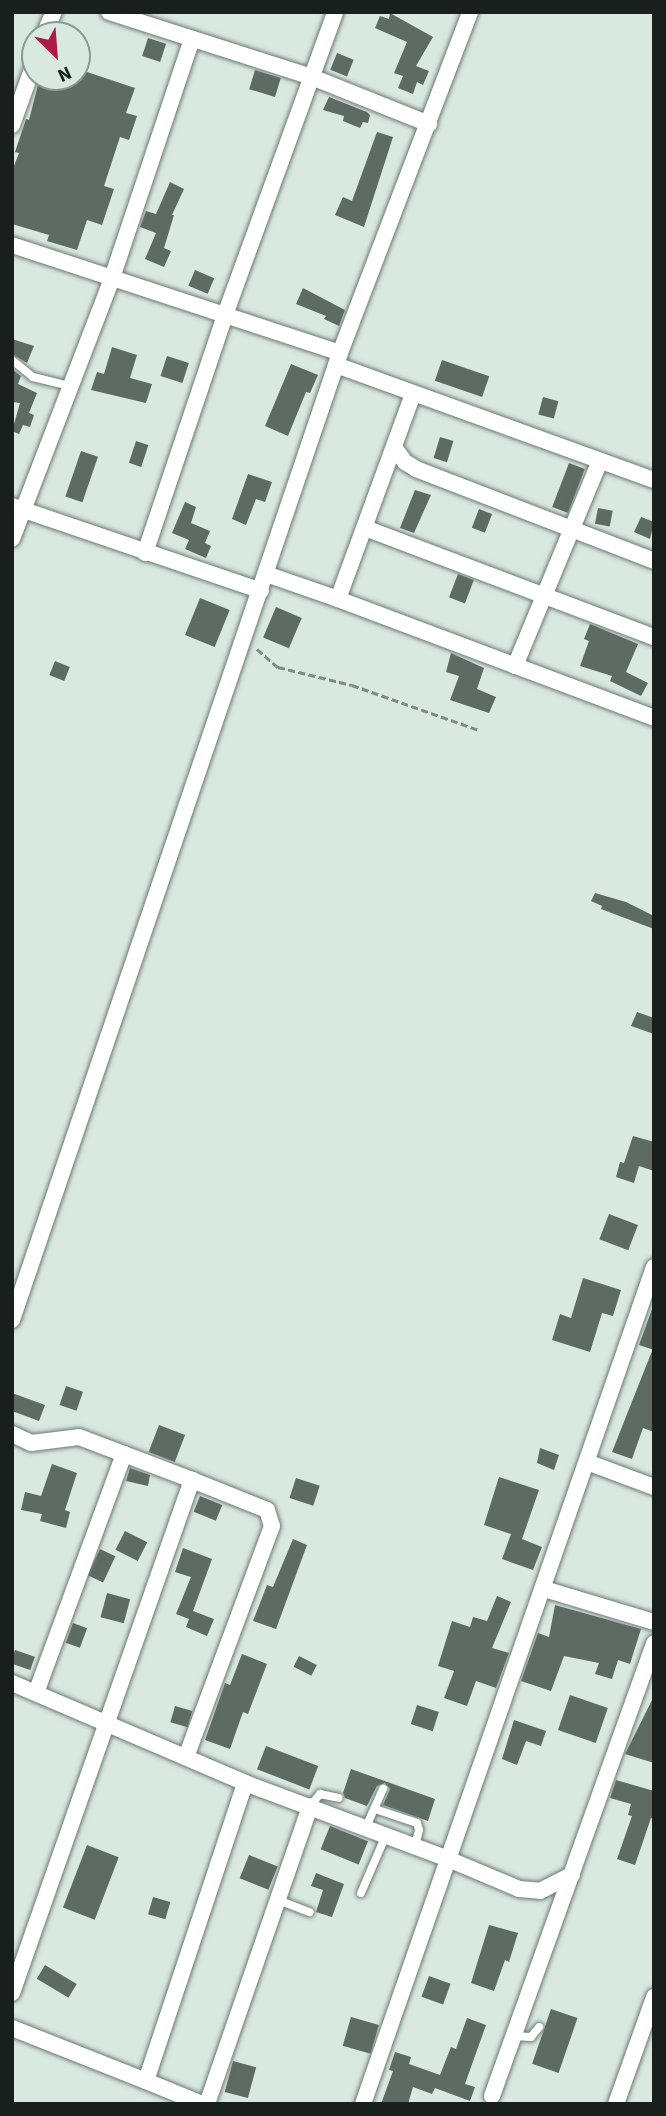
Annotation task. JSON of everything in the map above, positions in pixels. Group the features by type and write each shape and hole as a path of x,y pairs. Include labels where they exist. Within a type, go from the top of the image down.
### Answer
{"street":[{"path":"109,12 314,78 429,124"},
{"path":"145,553 225,315 314,78 335,12"},
{"path":"12,1320 338,359 470,12"},
{"path":"192,38 112,278 15,522 145,553 261,592"},
{"path":"12,125 24,91"},
{"path":"12,244 225,315 338,359 413,394 654,480"},
{"path":"338,599 413,394"},
{"path":"394,447 405,463 416,469 572,527 654,561"},
{"path":"515,666 600,461"},
{"path":"365,528 654,637"},
{"path":"266,574 654,718"},
{"path":"363,2104 654,1267"},
{"path":"12,1434 31,1443 79,1437 268,1510 272,1526 186,1756"},
{"path":"37,1693 124,1454"},
{"path":"587,1462 654,1487"},
{"path":"12,1993 192,1480"},
{"path":"544,1589 654,1622"},
{"path":"492,2096 654,1643"},
{"path":"12,1683 245,1783 366,1827 519,1889 540,1891 572,1875"},
{"path":"146,2081 245,1783"},
{"path":"12,2028 205,2104 310,1806"},
{"path":"616,2104 654,1997"}],"lane":[{"path":"12,360 33,377 71,386"},
{"path":"366,1827 383,1789"},
{"path":"310,1806 323,1793 340,1798"},
{"path":"375,1809 417,1823 419,1830 415,1846"},
{"path":"361,1893 386,1835"},
{"path":"278,1900 310,1912"},
{"path":"513,2036 531,2037 539,2027"}],"path":[{"path":"247,631 262,656 278,667 352,685 479,730"}],"building":[{"path":"390,13 433,37 416,66 429,71 423,85 417,82 413,94 398,88 403,76 394,73 407,42 375,28 380,16 389,19"},
{"path":"148,38 166,44 160,62 142,56"},
{"path":"337,53 354,60 347,76 330,70"},
{"path":"255,70 281,78 275,97 249,89"},
{"path":"91,73 135,88 126,113 137,116 129,140 120,137 104,186 114,189 102,225 87,220 77,250 47,241 49,235 12,224 12,171 19,153 15,152 26,119 29,120 36,91 91,91"},
{"path":"329,97 367,112 370,115 368,123 363,122 360,128 343,121 344,116 323,110"},
{"path":"377,132 393,137 364,227 335,215 343,197 352,201"},
{"path":"170,182 184,189 172,215 164,248 171,251 164,267 145,259 156,233 140,227 146,211 156,214"},
{"path":"195,270 214,278 208,294 188,286"},
{"path":"303,288 345,310 339,326 324,319 326,316 296,304"},
{"path":"12,339 34,346 27,363 12,354"},
{"path":"112,347 137,355 130,378 152,384 146,403 91,390 97,372 104,374"},
{"path":"167,356 189,363 182,383 161,376"},
{"path":"442,360 489,376 482,397 435,381"},
{"path":"291,364 318,375 310,393 306,392 288,436 265,426"},
{"path":"12,369 21,376 18,384 37,393 29,413 34,415 30,427 23,425 19,434 12,431 20,403 12,402"},
{"path":"543,397 558,401 554,419 538,414"},
{"path":"440,437 453,441 447,462 434,458"},
{"path":"136,441 148,445 141,467 129,463"},
{"path":"81,451 98,457 82,502 65,496"},
{"path":"569,463 585,469 568,513 552,507"},
{"path":"248,474 272,482 265,502 256,499 246,525 232,519"},
{"path":"415,490 431,495 414,533 400,528"},
{"path":"185,502 196,507 191,523 210,531 205,543 211,546 206,558 185,549 189,540 172,533"},
{"path":"598,508 613,511 610,527 595,524"},
{"path":"479,509 492,514 485,533 472,528"},
{"path":"641,517 654,522 650,539 634,532"},
{"path":"458,574 474,580 465,603 449,597"},
{"path":"200,598 230,610 215,647 185,635"},
{"path":"276,607 302,618 289,648 263,637"},
{"path":"590,624 638,644 626,672 648,683 641,696 610,681 612,676 580,666 589,641 584,639"},
{"path":"451,653 484,668 477,689 496,697 489,713 450,700 459,676 446,672"},
{"path":"55,661 70,667 64,681 49,675"},
{"path":"595,893 626,902 654,916 654,929 601,909 602,906 591,901"},
{"path":"637,1012 654,1018 654,1034 631,1026"},
{"path":"633,1136 654,1142 654,1171 639,1166 634,1183 616,1177"},
{"path":"609,1214 638,1225 628,1250 599,1239"},
{"path":"583,1278 621,1290 613,1316 602,1313 590,1352 552,1340 560,1314 571,1318"},
{"path":"654,1309 654,1350 639,1345"},
{"path":"652,1351 654,1432 643,1428 632,1459 612,1452"},
{"path":"66,1386 83,1392 77,1411 59,1405"},
{"path":"12,1393 45,1405 39,1421 12,1411"},
{"path":"159,1425 185,1435 175,1462 149,1452"},
{"path":"540,1448 559,1455 554,1470 537,1463"},
{"path":"52,1464 77,1473 65,1510 70,1512 66,1528 40,1521 42,1514 21,1510 25,1492 41,1496"},
{"path":"130,1468 150,1475 148,1486 126,1481"},
{"path":"499,1477 539,1490 522,1539 542,1547 533,1570 502,1559 511,1534 484,1525"},
{"path":"296,1478 320,1486 313,1506 290,1498"},
{"path":"200,1496 222,1505 216,1521 194,1512"},
{"path":"125,1531 147,1542 138,1561 115,1550"},
{"path":"293,1539 307,1545 276,1629 253,1621 267,1585 273,1587"},
{"path":"183,1548 212,1559 193,1611 214,1619 207,1636 186,1627 189,1619 176,1614 191,1577 175,1572"},
{"path":"100,1549 115,1556 103,1582 88,1575"},
{"path":"107,1593 130,1599 124,1623 101,1617"},
{"path":"497,1596 511,1602 492,1648 509,1653 496,1688 476,1681 467,1706 444,1698 454,1671 438,1666 452,1621 470,1627 473,1617 487,1621"},
{"path":"555,1605 641,1629 630,1664 618,1660 612,1679 595,1674 599,1663 564,1656 551,1691 521,1681 538,1633 549,1637"},
{"path":"73,1623 87,1628 80,1648 66,1643"},
{"path":"15,1650 35,1657 30,1670 12,1664"},
{"path":"242,1654 267,1664 248,1714 243,1712 230,1749 205,1740 225,1683 230,1685"},
{"path":"299,1656 317,1665 311,1676 294,1667"},
{"path":"570,1695 608,1708 596,1743 558,1730"},
{"path":"654,1696 654,1763 625,1754"},
{"path":"417,1705 439,1712 433,1731 411,1724"},
{"path":"175,1706 192,1711 188,1727 170,1722"},
{"path":"514,1720 546,1731 541,1746 526,1741 517,1765 502,1759"},
{"path":"266,1746 318,1766 309,1789 257,1769"},
{"path":"351,1769 435,1799 428,1821 383,1805 390,1789 385,1783 377,1786 367,1806 345,1798 343,1793"},
{"path":"616,1780 654,1791 654,1819 651,1818 635,1865 617,1859 632,1816 628,1815 631,1804 610,1798"},
{"path":"330,1826 368,1841 359,1865 321,1849"},
{"path":"87,1845 119,1857 95,1920 63,1908"},
{"path":"249,1855 278,1867 268,1890 240,1878"},
{"path":"316,1873 344,1884 332,1917 316,1912 323,1890 311,1886"},
{"path":"153,1897 170,1902 165,1919 148,1914"},
{"path":"489,1925 518,1933 509,1962 505,1960 494,1991 471,1983"},
{"path":"45,1965 77,1984 68,1998 37,1979"},
{"path":"429,1976 451,1984 443,2005 421,1997"},
{"path":"551,2009 577,2018 559,2073 532,2064"},
{"path":"351,2017 379,2025 371,2054 343,2046"},
{"path":"467,2018 486,2025 465,2084 475,2087 470,2101 435,2088 432,2094 413,2087 408,2104 381,2104 393,2071 389,2070 395,2052 411,2057 409,2064 440,2075 451,2047 456,2049"},
{"path":"233,2061 256,2067 248,2098 225,2092"}]}
